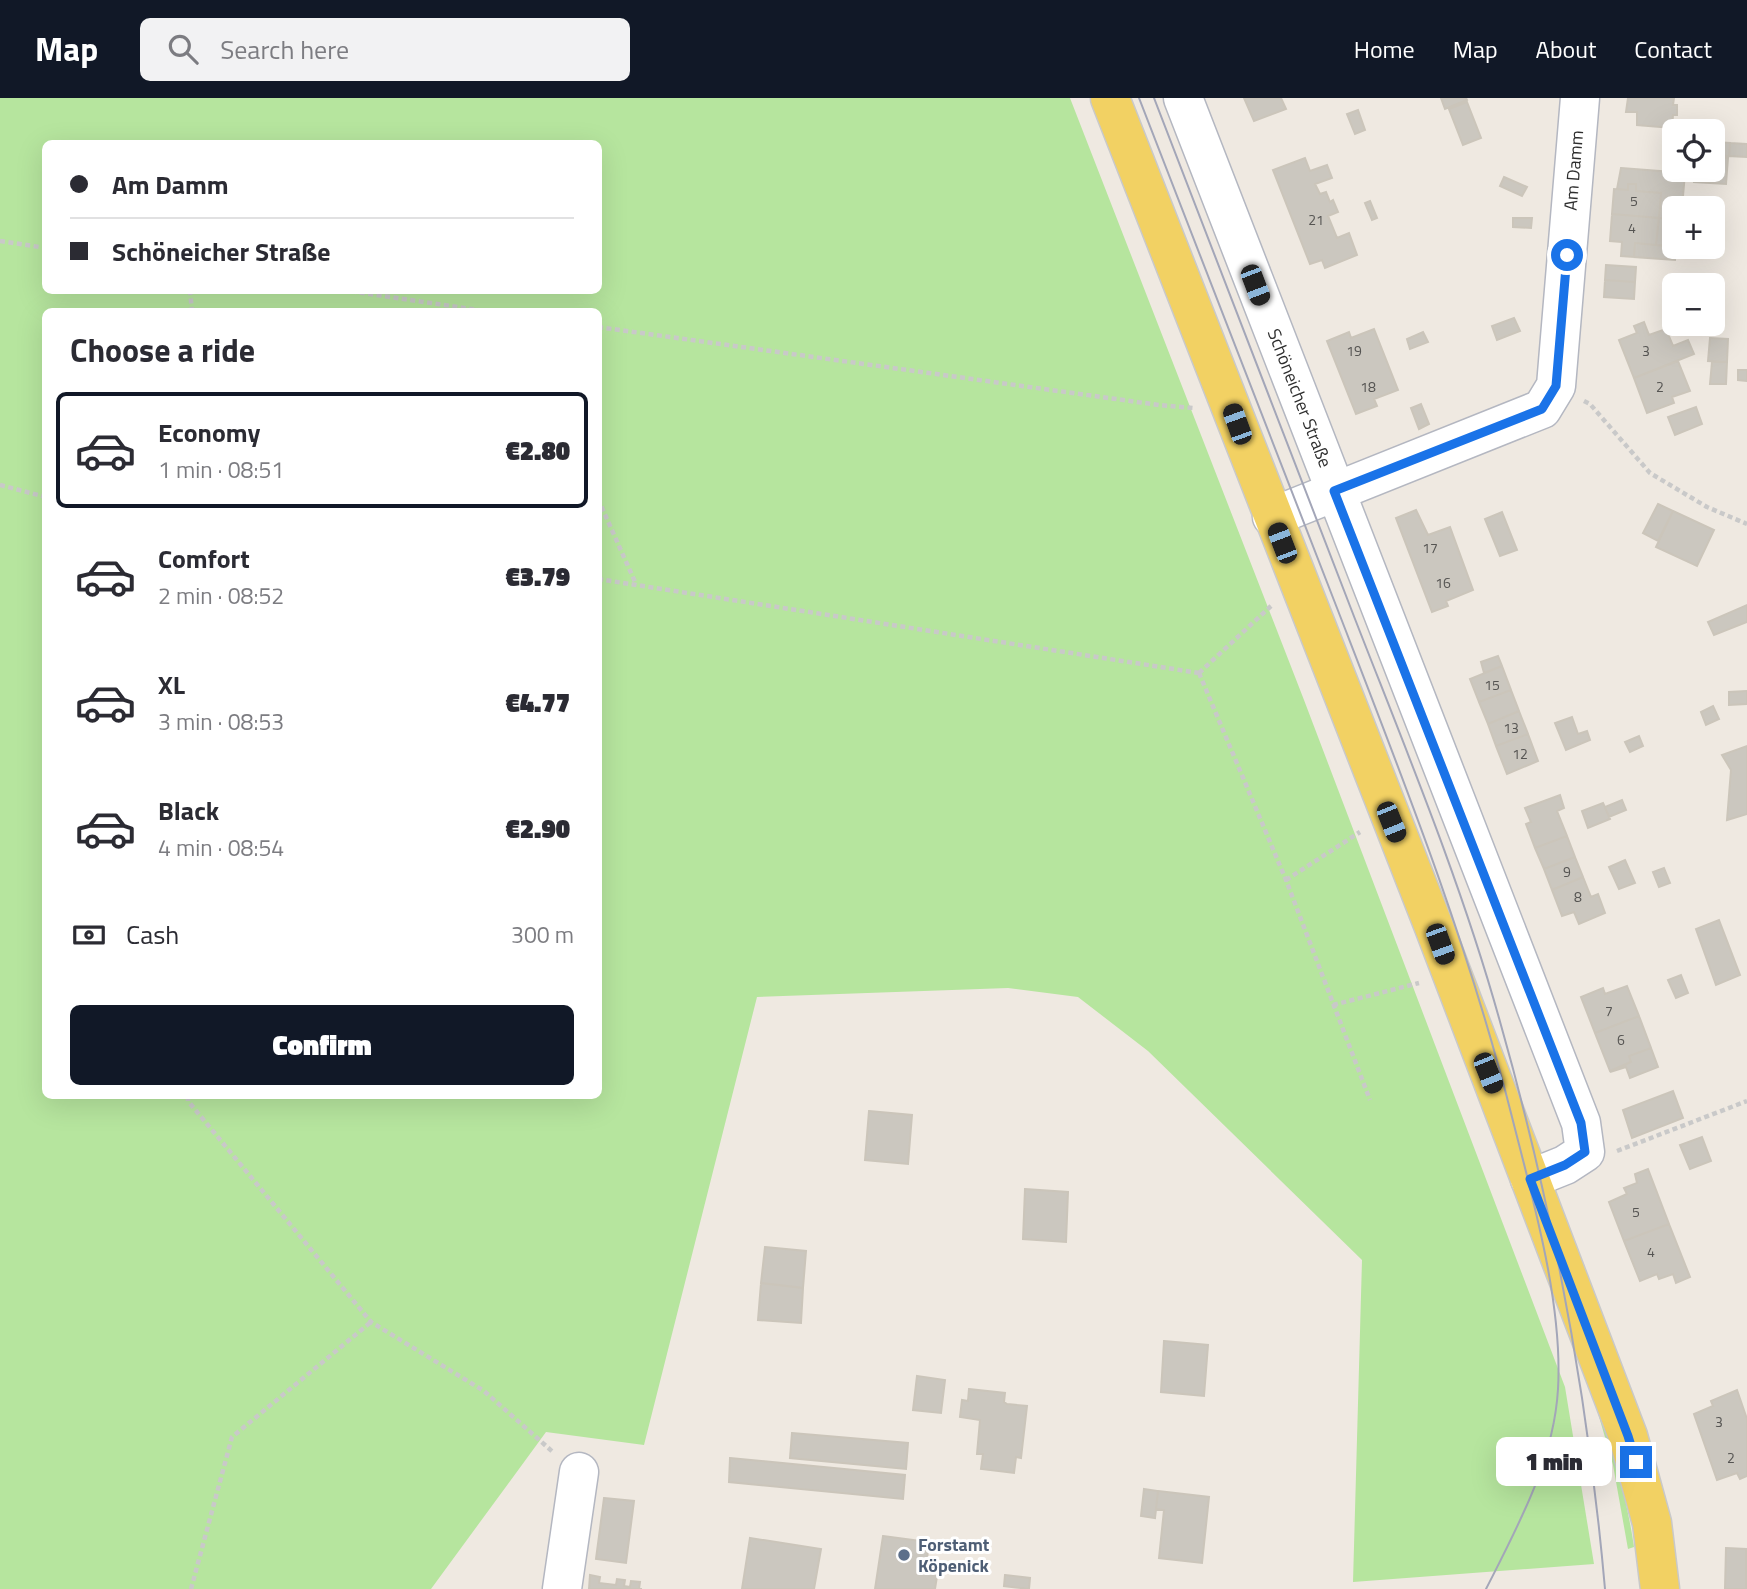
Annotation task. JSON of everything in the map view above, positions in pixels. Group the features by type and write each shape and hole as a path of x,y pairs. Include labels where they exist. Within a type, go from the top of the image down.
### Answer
{"main road":[{"path":"1110,98 1628,1436 1652,1522 1660,1589"}],"street":[{"name":"Schöneicher Straße","path":"1183,98 1581,1123 1585,1152"},
{"name":"Am Damm","path":"1556,386 1580,98"},
{"path":"1272,517 1542,409 1556,386"},
{"path":"1530,1179 1565,1165 1585,1152"},
{"path":"562,1589 579,1472"}],"path":[{"path":"0,241 42,247"},
{"path":"370,294 465,308"},
{"path":"602,328 1159,405"},
{"path":"1556,386 1590,404 1650,473 1707,507 1747,524"},
{"path":"0,485 42,496"},
{"path":"602,508 636,585"},
{"path":"602,580 1199,673"},
{"path":"1199,673 1272,606"},
{"path":"1199,673 1286,880 1370,1100"},
{"path":"1286,880 1360,832"},
{"path":"1333,1005 1419,983"},
{"path":"188,1099 371,1322 484,1391 540,1442"},
{"path":"1585,1152 1609,1154 1747,1101"},
{"path":"191,1589 232,1437 371,1322"}],"green space":[{"path":"0,98 1070,98 1304,700 1565,1387 1594,1564 1353,1582 1362,1260 1148,1051 1078,997 1008,988 757,997 644,1445 546,1432 431,1589 0,1589"},
{"path":"1585,1368 1626,1501 1634,1547 1628,1549 1613,1465"}],"building":[{"path":"1244,98 1281,98 1286,109 1254,121"},
{"path":"1441,98 1466,98 1467,100 1445,109"},
{"path":"1628,98 1674,98 1673,105 1677,105 1677,115 1673,115 1673,119 1662,119 1662,127 1637,125 1637,112 1626,112"},
{"path":"1467,102 1481,138 1463,145 1449,109"},
{"path":"1358,110 1365,130 1355,134 1347,114"},
{"path":"1725,143 1730,143 1729,156 1725,156"},
{"path":"1730,143 1747,144 1747,157 1729,156"},
{"path":"1305,158 1310,171 1327,165 1332,178 1315,184 1320,194 1326,192 1330,202 1333,200 1338,212 1328,216 1337,238 1349,233 1357,255 1325,268 1322,260 1310,264 1273,170"},
{"path":"1725,158 1728,158 1726,184 1694,182 1725,182"},
{"path":"1621,168 1662,171 1662,182 1684,182 1683,196 1662,196 1662,218 1659,218 1661,193 1636,191 1636,184 1628,184 1628,190 1617,189"},
{"path":"1504,177 1527,187 1522,196 1500,186"},
{"path":"1628,184 1636,184 1636,191 1661,193 1659,218 1612,214 1614,189 1628,190"},
{"path":"1370,201 1377,218 1372,220 1365,203"},
{"path":"1612,214 1659,218 1656,245 1635,243 1634,257 1621,256 1622,242 1610,241"},
{"path":"1513,218 1532,218 1531,228 1513,227"},
{"path":"1659,218 1662,218 1662,245 1656,245"},
{"path":"1635,243 1662,246 1662,259 1675,259 1675,260 1634,257"},
{"path":"1606,265 1636,267 1635,282 1605,280"},
{"path":"1605,280 1635,282 1634,299 1604,297"},
{"path":"1514,318 1520,331 1497,340 1492,326"},
{"path":"1644,322 1649,335 1662,330 1662,336 1669,336 1673,346 1688,340 1694,354 1634,378 1619,340 1637,333 1634,326"},
{"path":"1374,329 1398,390 1374,399 1377,406 1356,414 1327,341 1349,332 1351,338"},
{"path":"1423,332 1428,342 1410,349 1407,339"},
{"path":"1710,338 1728,339 1727,362 1708,361"},
{"path":"1678,361 1690,391 1672,397 1674,403 1647,413 1634,378"},
{"path":"1712,362 1727,362 1726,384 1710,384"},
{"path":"1738,370 1747,370 1747,381 1738,380"},
{"path":"1421,404 1429,424 1419,429 1411,408"},
{"path":"1696,407 1702,424 1675,435 1668,417"},
{"path":"1658,504 1673,511 1658,541 1643,533"},
{"path":"1416,510 1428,535 1450,527 1473,590 1446,601 1448,606 1432,612 1396,518"},
{"path":"1673,511 1714,530 1697,566 1656,547"},
{"path":"1502,512 1517,550 1500,556 1485,519"},
{"path":"1747,605 1747,622 1714,635 1708,622"},
{"path":"1498,656 1502,666 1484,673 1481,662"},
{"path":"1502,666 1511,690 1479,702 1470,679"},
{"path":"1511,690 1519,711 1488,724 1479,702"},
{"path":"1747,691 1747,704 1729,705 1729,692"},
{"path":"1713,706 1719,719 1706,725 1701,712"},
{"path":"1519,711 1528,734 1496,746 1488,724"},
{"path":"1572,717 1578,734 1587,731 1590,740 1566,750 1555,723"},
{"path":"1528,734 1538,761 1507,774 1496,746"},
{"path":"1639,736 1643,746 1630,752 1625,742"},
{"path":"1747,746 1747,814 1727,820 1731,770 1722,755"},
{"path":"1560,795 1564,808 1557,811 1567,836 1535,848 1526,824 1531,822 1525,808"},
{"path":"1622,800 1626,810 1609,817 1605,807"},
{"path":"1603,803 1610,819 1588,828 1582,811"},
{"path":"1567,836 1575,857 1544,869 1535,848"},
{"path":"1575,857 1583,877 1552,890 1544,869"},
{"path":"1625,860 1635,883 1619,889 1609,867"},
{"path":"1664,868 1670,883 1659,887 1653,872"},
{"path":"1583,877 1591,897 1598,894 1605,913 1579,924 1574,912 1562,916 1552,890"},
{"path":"1719,920 1740,975 1716,985 1696,929"},
{"path":"1681,975 1688,993 1676,998 1668,980"},
{"path":"1627,986 1639,1016 1595,1033 1581,997 1603,988 1605,994"},
{"path":"1639,1016 1651,1048 1629,1056 1631,1062 1610,1071 1595,1033"},
{"path":"1651,1048 1658,1067 1630,1078 1626,1067 1610,1072 1631,1062 1629,1056"},
{"path":"1673,1091 1683,1118 1632,1138 1623,1110"},
{"path":"869,1111 912,1115 908,1164 865,1160"},
{"path":"1702,1137 1711,1161 1690,1169 1680,1145"},
{"path":"1648,1169 1669,1224 1624,1241 1609,1202 1627,1194 1624,1188 1637,1183 1635,1174"},
{"path":"1025,1189 1068,1192 1066,1242 1023,1239"},
{"path":"1669,1224 1690,1277 1676,1283 1673,1274 1659,1279 1657,1274 1640,1281 1624,1241"},
{"path":"765,1247 806,1251 803,1288 761,1283"},
{"path":"761,1283 803,1288 801,1323 758,1320"},
{"path":"1164,1341 1208,1345 1204,1396 1161,1392"},
{"path":"917,1376 945,1380 941,1413 913,1410"},
{"path":"969,1389 1005,1393 1004,1402 1007,1404 1027,1406 1021,1458 1016,1457 1014,1473 981,1469 983,1454 977,1454 980,1420 960,1417 962,1400 968,1401"},
{"path":"1737,1390 1747,1419 1747,1476 1740,1479 1737,1473 1717,1480 1694,1414 1713,1406 1711,1401"},
{"path":"792,1433 908,1443 906,1469 790,1458"},
{"path":"730,1458 905,1475 903,1499 729,1482"},
{"path":"1144,1489 1158,1491 1155,1518 1141,1516"},
{"path":"1158,1491 1209,1497 1202,1563 1159,1558 1164,1510 1156,1509"},
{"path":"604,1498 634,1501 626,1563 596,1559"},
{"name":"Forstamt Köpenick","path":"883,1536 929,1542 926,1568 938,1570 935,1589 875,1589"},
{"path":"750,1538 821,1549 814,1589 742,1589"},
{"path":"1726,1548 1746,1549 1746,1589 1725,1589"},
{"path":"590,1575 600,1577 599,1583 616,1585 617,1579 625,1580 624,1586 630,1587 631,1581 640,1582 639,1589 589,1589"},
{"path":"1005,1575 1030,1578 1029,1589 1004,1586"}],"tram line":[{"path":"1139,98 1432,860 1495,1052 1537,1217 1556,1322 1558,1389 1555,1415 1542,1467 1486,1589"},
{"path":"1154,98 1432,817 1484,967 1536,1159 1565,1301 1589,1445 1605,1589"}],"place":[{"name":"Forstamt Köpenick","path":"904,1555"}],"route":[{"path":"1567,255 1556,386 1542,409 1334,491 1581,1123 1585,1152 1565,1165 1530,1179 1636,1462"}]}
